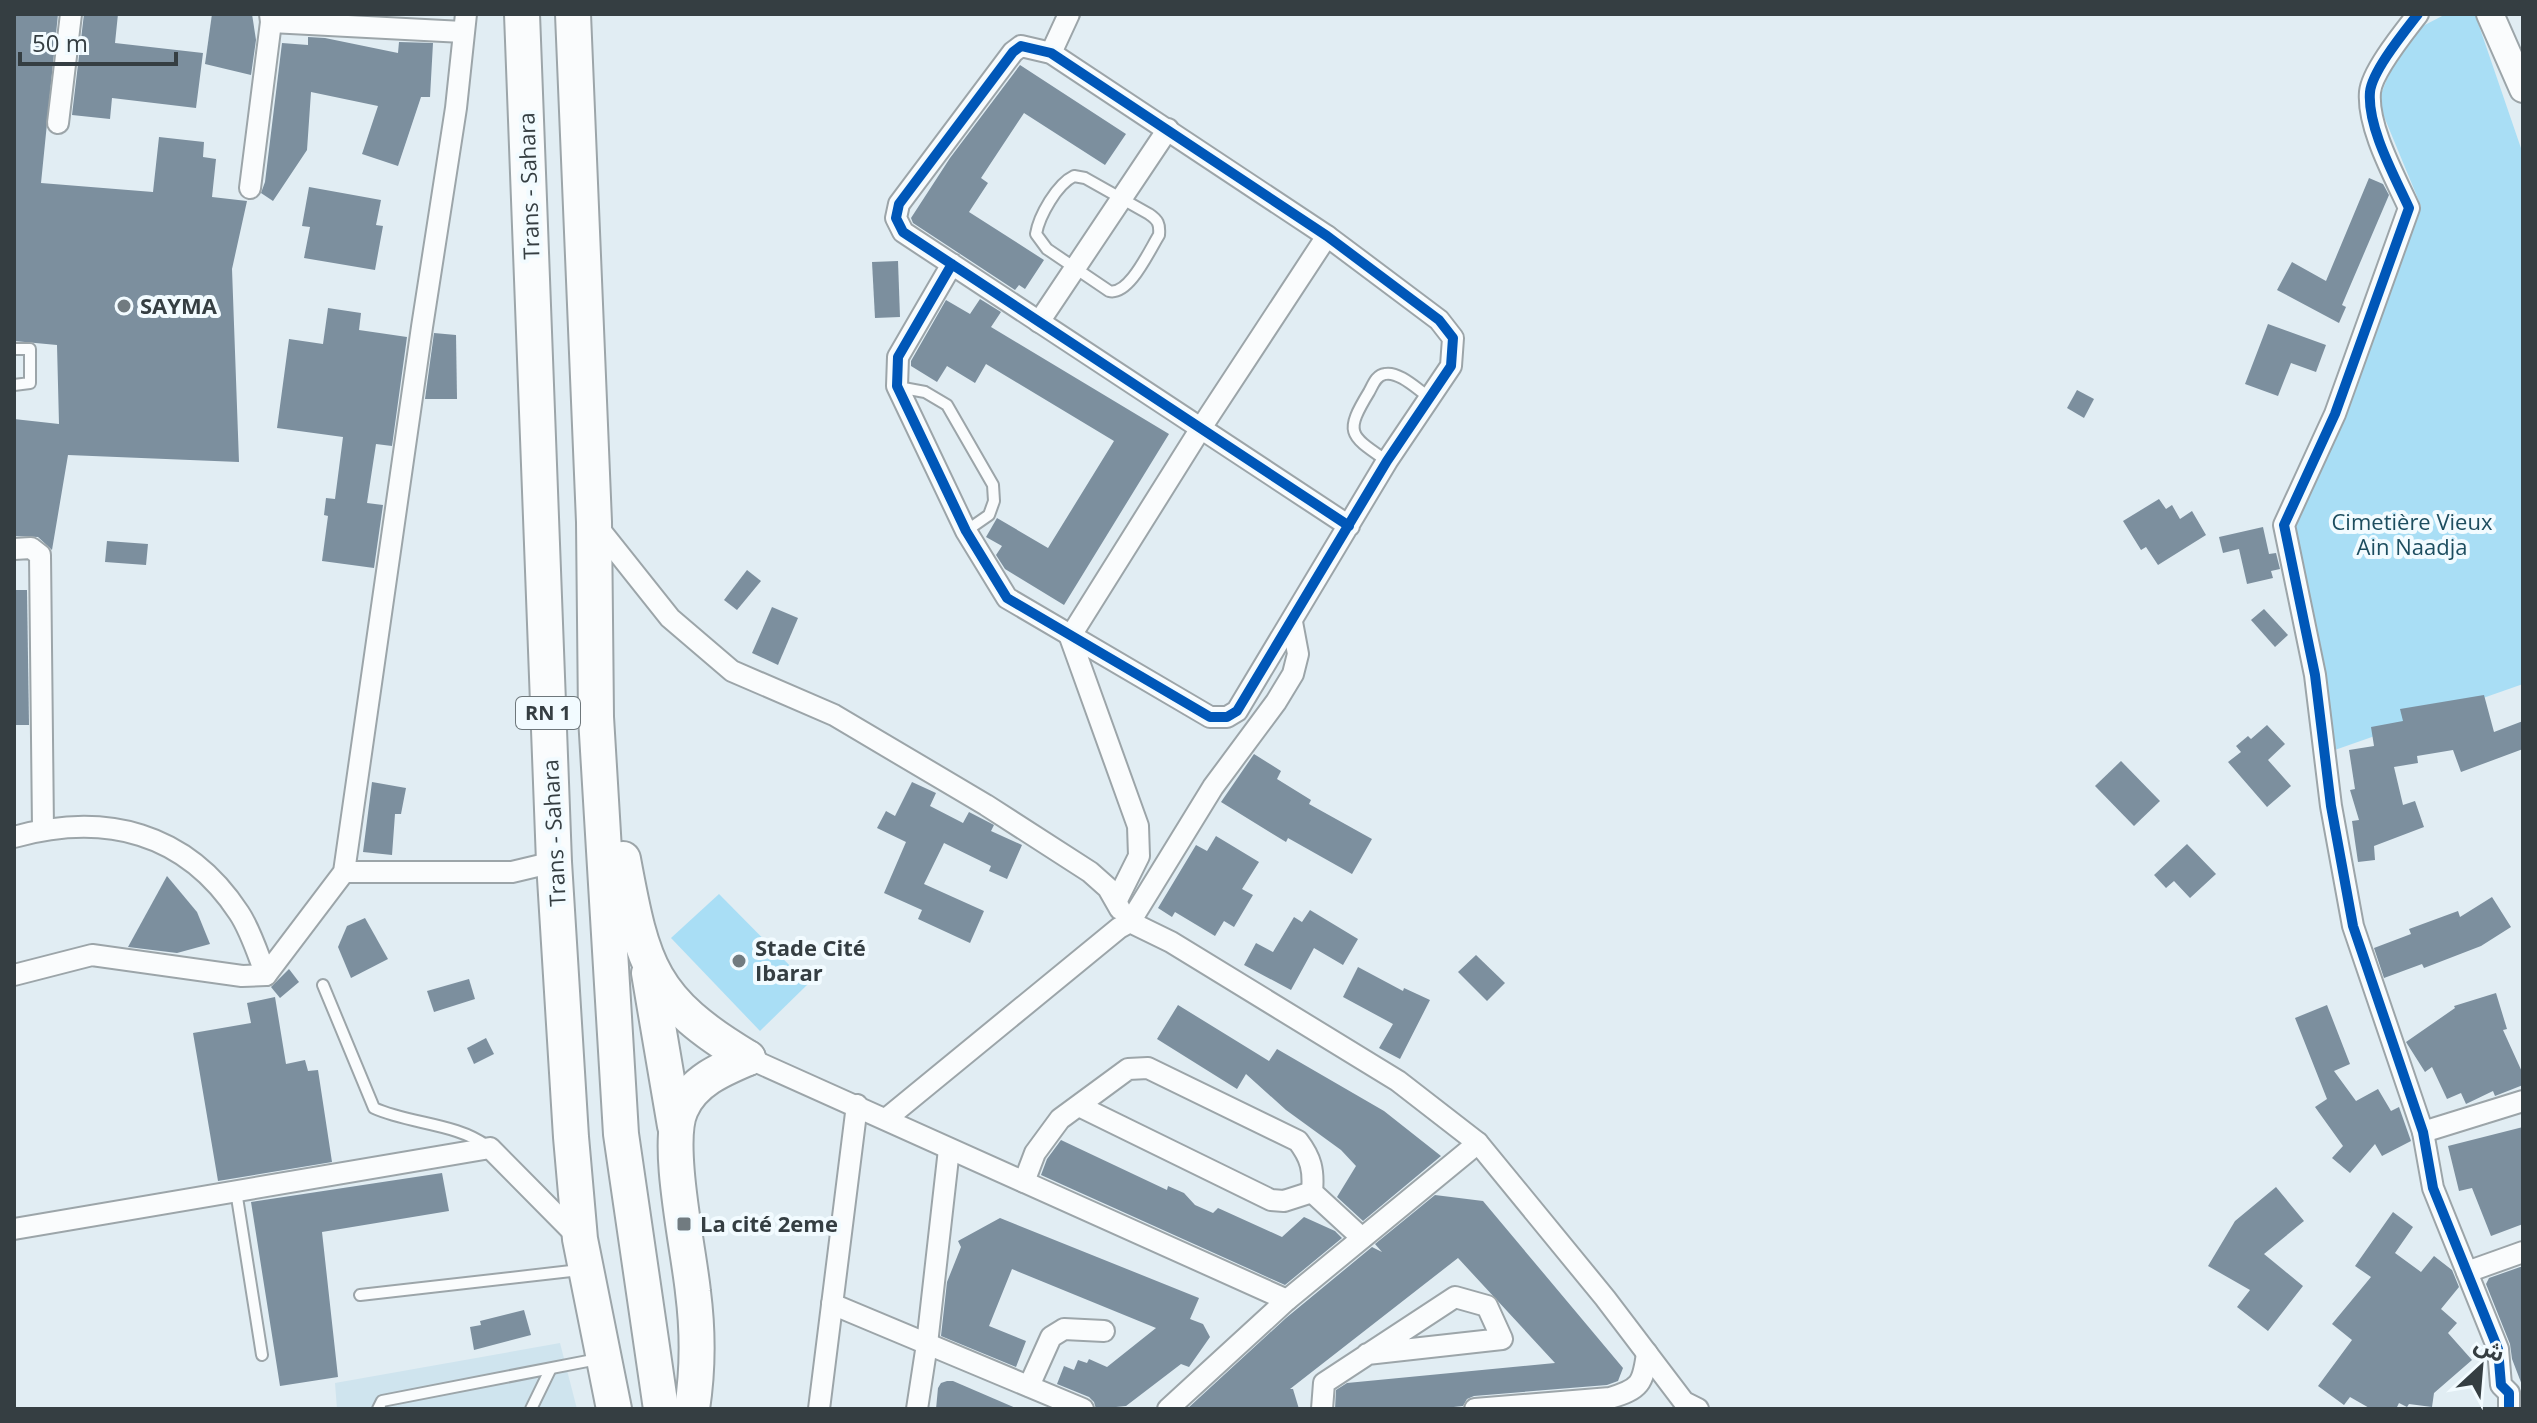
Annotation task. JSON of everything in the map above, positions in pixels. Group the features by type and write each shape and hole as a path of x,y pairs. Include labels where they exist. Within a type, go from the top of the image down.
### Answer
{"highway":[{"name":"Trans - Sahara","path":"522,14 554,862 571,1137 583,1254 614,1409"},
{"name":"RN 1","path":"573,14 594,522 596,717 621,1134 661,1409"},
{"path":"596,717 635,923 648,966 675,1126 697,1334 692,1409"},
{"path":"648,966 664,992 691,1019 748,1058"},
{"path":"675,1126 681,1107 698,1086 716,1072 748,1058"}],"street":[{"path":"58,123 71,14"},
{"path":"1051,53 1069,14"},
{"path":"2418,14 2391,48 2370,91 2376,134 2409,208 2335,414 2284,525 2315,675 2331,806 2353,926 2423,1132 2433,1188 2498,1349 2501,1385 2509,1393 2509,1409"},
{"path":"2490,14 2523,89"},
{"path":"250,188 270,18 464,23 456,108 344,872 266,975"},
{"path":"952,264 898,357 897,386 966,531 1007,598 1210,717 1227,717 1237,711 1246,699 1349,526 1387,461 1451,366 1453,338 1439,320 1327,236 1051,53 1021,46 1013,52 899,204 896,218 903,232 952,264 1039,322 1201,428 1349,526"},
{"path":"1039,322 1168,129"},
{"path":"1070,637 1201,428 1327,236"},
{"path":"594,522 670,618 732,671 834,715 1090,872 1117,900 1125,925"},
{"path":"14,549 31,548 40,555 43,829"},
{"path":"886,1119 1125,925 1213,787 1293,674 1298,654 1292,622"},
{"path":"1070,637 1138,826 1139,856 1117,900"},
{"path":"14,837 43,829 107,827 151,839 186,855 217,883 241,916 266,975"},
{"path":"344,872 512,872 554,862"},
{"path":"1125,925 1171,942 1398,1081 1478,1143 1596,1287 1687,1407"},
{"path":"14,975 92,955 242,976 266,975"},
{"path":"748,1058 1287,1300"},
{"path":"1024,1182 1035,1153 1060,1119 1128,1069 1148,1068 1298,1141 1309,1156 1314,1175 1312,1192"},
{"path":"2423,1132 2523,1101"},
{"path":"819,1409 857,1105"},
{"path":"1079,1106 1271,1200 1284,1201 1312,1192"},
{"path":"1168,1409 1287,1300 1478,1143"},
{"path":"14,1229 490,1148 583,1254"},
{"path":"917,1409 949,1149"},
{"path":"1312,1192 1362,1238"},
{"path":"2467,1272 2523,1252"},
{"path":"1322,1409 1324,1383 1367,1354 1455,1297 1487,1306 1502,1339 1367,1354"},
{"path":"832,1304 1083,1409"},
{"path":"1029,1386 1051,1337 1064,1329 1104,1331"},
{"path":"1475,1409 1610,1398 1631,1391 1645,1375 1647,1353"},
{"path":"2501,1385 2523,1379"}],"lane":[{"path":"1074,176 1085,178 1120,198 1149,214 1160,227 1159,235 1129,282 1116,293 1047,249 1036,234 1038,223 1066,180 1074,176"},
{"path":"14,349 30,349 30,383 14,385"},
{"path":"1387,461 1359,442 1352,425 1377,377 1394,375 1429,397"},
{"path":"897,386 925,392 947,405 993,485 994,501 989,515 966,531"},
{"path":"323,985 374,1108 390,1116 475,1137 490,1148"},
{"path":"236,1191 262,1355"},
{"path":"360,1295 583,1254"},
{"path":"378,1409 382,1401 604,1358"},
{"path":"531,1409 550,1370"}],"shaded area":[{"path":"560,1343 577,1409 337,1409 335,1383"}],"green space":[{"name":"Cimetière Vieux Ain Naadja","path":"2446,14 2475,14 2523,154 2523,684 2332,751 2316,627 2294,520 2338,432 2421,206 2378,102 2392,66 2417,29"},
{"name":"Stade Cité Ibarar","path":"719,894 808,984 760,1031 671,938"}],"building":[{"name":"SAYMA","path":"14,14 58,14 41,183 153,192 159,137 204,142 203,157 216,159 212,197 247,201 232,269 239,462 68,455 52,550 38,537 14,536 14,419 59,424 57,345 14,341"},
{"path":"84,14 118,14 115,43 203,53 196,108 112,98 110,119 72,115"},
{"path":"212,14 252,14 256,40 251,75 205,64"},
{"path":"308,37 398,53 399,42 433,43 430,97 421,97 398,166 362,154 378,106 311,92 307,150 273,201 261,193 265,182 282,43 308,45"},
{"path":"1020,65 1126,134 1105,165 1024,113 981,178 988,183 969,212 1044,260 1025,289 1019,285 1015,290 913,223 911,218 950,158"},
{"path":"2369,178 2383,184 2389,195 2342,305 2346,307 2339,323 2277,290 2292,262 2326,281"},
{"path":"309,187 381,200 376,225 383,226 375,270 304,258 310,227 302,226"},
{"path":"898,261 900,317 875,318 872,262"},
{"path":"980,299 1001,312 991,327 1169,434 1064,605 1005,569 996,555 1002,546 986,537 997,518 1048,548 1114,441 986,364 975,383 947,366 937,382 911,366 946,300 970,314"},
{"path":"328,308 361,313 359,330 407,337 392,446 376,444 367,503 383,505 374,568 322,561 328,516 324,515 326,498 335,499 343,437 277,428 289,339 323,344"},
{"path":"2268,324 2326,345 2316,372 2291,363 2278,396 2245,384"},
{"path":"434,333 456,335 457,399 425,399"},
{"path":"2077,390 2094,399 2084,418 2067,408"},
{"path":"2159,499 2166,509 2172,505 2180,519 2192,511 2206,535 2158,565 2146,547 2141,550 2123,521"},
{"path":"2263,527 2269,554 2276,553 2280,569 2271,571 2273,578 2247,584 2239,549 2223,553 2219,537"},
{"path":"107,541 148,544 146,565 105,562"},
{"path":"747,570 761,581 737,610 724,600"},
{"path":"14,590 27,590 29,725 14,725"},
{"path":"772,607 798,618 778,665 752,653"},
{"path":"2264,609 2288,635 2275,647 2251,620"},
{"path":"2484,695 2494,732 2523,721 2523,749 2461,772 2453,750 2417,756 2418,763 2394,767 2403,805 2415,801 2424,827 2374,846 2375,860 2358,862 2352,821 2359,820 2350,790 2355,789 2349,750 2374,746 2371,727 2403,721 2400,709"},
{"path":"2267,725 2285,744 2268,760 2291,786 2267,807 2228,762 2241,752 2236,746 2248,736 2251,739"},
{"path":"1254,754 1281,771 1277,779 1311,800 1309,804 1372,839 1352,874 1288,838 1286,842 1221,802"},
{"path":"2121,761 2160,801 2134,826 2095,786"},
{"path":"372,782 406,788 401,814 395,814 392,855 363,852"},
{"path":"912,782 936,793 930,806 963,823 969,812 994,825 991,831 1022,845 1007,879 989,871 991,866 944,843 924,884 984,911 970,943 918,919 922,910 884,893 906,842 877,828 886,811 895,816"},
{"path":"1216,836 1259,862 1242,889 1253,895 1234,927 1224,921 1215,936 1175,912 1172,917 1158,908 1196,845 1207,851"},
{"path":"2187,844 2216,874 2190,898 2174,881 2166,888 2154,875"},
{"path":"167,876 197,912 210,944 177,953 128,947"},
{"path":"2492,897 2511,927 2481,946 2424,968 2422,964 2384,978 2374,948 2411,934 2409,929 2458,911 2460,917"},
{"path":"1310,910 1358,939 1343,965 1314,948 1291,990 1244,965 1256,943 1273,952 1294,917 1302,922"},
{"path":"365,918 388,959 351,978 338,947 347,926"},
{"path":"1476,955 1505,983 1487,1001 1458,972"},
{"path":"1358,967 1403,991 1404,988 1430,1000 1400,1059 1379,1048 1393,1024 1343,997"},
{"path":"289,969 299,982 280,998 271,987"},
{"path":"469,979 475,999 434,1012 427,991"},
{"path":"2496,993 2507,1029 2503,1030 2523,1074 2523,1085 2495,1096 2493,1091 2466,1104 2461,1093 2447,1099 2432,1067 2425,1072 2406,1042 2454,1006"},
{"path":"275,997 286,1064 305,1060 308,1071 318,1070 332,1162 218,1181 193,1033 251,1023 247,1003"},
{"path":"1178,1005 1269,1061 1277,1049 1384,1111 1441,1156 1363,1221 1337,1197 1356,1166 1341,1150 1286,1110 1246,1074 1237,1089 1157,1039"},
{"path":"2327,1005 2350,1064 2334,1071 2356,1101 2378,1089 2391,1111 2399,1107 2411,1141 2382,1156 2375,1144 2350,1173 2332,1158 2343,1146 2315,1107 2327,1099 2295,1018"},
{"path":"486,1038 494,1054 474,1064 467,1048"},
{"path":"2523,1127 2523,1224 2491,1236 2472,1188 2459,1191 2448,1146"},
{"path":"1061,1140 1167,1190 1168,1186 1184,1193 1195,1205 1213,1213 1218,1208 1282,1237 1304,1217 1335,1231 1342,1238 1285,1285 1041,1175 1047,1159"},
{"path":"442,1173 449,1211 322,1232 338,1377 280,1386 251,1202"},
{"path":"2276,1187 2304,1221 2264,1254 2303,1286 2268,1331 2237,1307 2250,1290 2208,1266 2235,1221"},
{"path":"1435,1195 1483,1201 1623,1368 1618,1381 1607,1385 1474,1396 1467,1399 1463,1406 1435,1409 1335,1409 1336,1390 1347,1383 1555,1363 1458,1258 1290,1389 1293,1389 1299,1409 1187,1409 1286,1318 1372,1247 1382,1252 1375,1244"},
{"path":"2393,1212 2413,1227 2395,1253 2421,1272 2434,1256 2452,1270 2459,1287 2441,1309 2457,1323 2448,1333 2472,1360 2434,1393 2432,1407 2409,1404 2407,1407 2399,1403 2396,1409 2371,1409 2350,1397 2344,1405 2318,1386 2352,1340 2332,1324 2371,1277 2355,1266"},
{"path":"1000,1218 1199,1298 1190,1319 1203,1324 1210,1337 1189,1367 1181,1364 1126,1406 1096,1409 1089,1397 1057,1384 1064,1366 1074,1370 1078,1360 1087,1363 1089,1359 1107,1367 1156,1328 1012,1269 989,1326 1026,1341 1016,1367 941,1336 947,1282 961,1247 958,1241"},
{"path":"2523,1266 2522,1385 2510,1344 2486,1284 2489,1278"},
{"path":"524,1310 531,1335 474,1350 470,1327 481,1325 480,1321"},
{"path":"947,1381 1018,1409 936,1409 938,1388"}],"cycle path":[{"path":"2418,14 2383,63 2370,92 2377,136 2409,208 2335,414 2284,525 2315,675 2331,806 2353,926 2423,1132 2433,1188 2498,1349 2501,1385 2509,1393 2509,1409"},
{"path":"952,264 898,357 897,386 966,531 1007,598 1210,717 1227,717 1237,711 1387,461 1451,366 1453,338 1439,320 1327,236 1051,53 1021,46 1013,52 899,204 896,218 903,232 1349,526"}],"place":[{"name":"SAYMA","path":"124,306"},
{"name":"Stade Cité Ibarar","path":"739,961"},
{"name":"La cité 2eme","path":"684,1224"}]}
